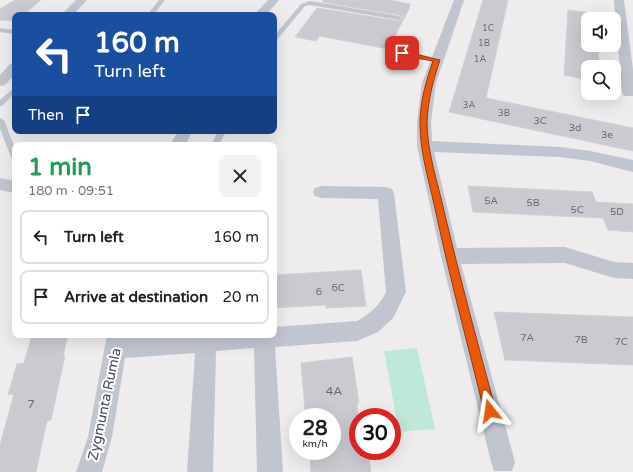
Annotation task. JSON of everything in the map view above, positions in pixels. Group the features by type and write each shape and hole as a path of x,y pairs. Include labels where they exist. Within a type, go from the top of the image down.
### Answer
{"street":[{"path":"70,12 82,0"},
{"path":"263,12 274,0"},
{"path":"459,0 429,83 425,104 425,146 450,256 503,462"},
{"path":"619,0 629,93"},
{"path":"0,82 12,70"},
{"path":"425,146 560,152 590,156 633,166"},
{"path":"0,184 12,186"},
{"path":"277,336 357,331 372,324 385,314 392,304 396,292 386,193 321,192"},
{"path":"450,256 564,256 614,270 633,271"},
{"path":"117,341 206,342 252,338"},
{"path":"264,338 270,472"},
{"name":"Zygmunta Rumla","path":"89,472 100,437 117,341"},
{"path":"200,472 206,342"}],"lane":[{"path":"152,12 162,0"},
{"path":"277,36 303,5 310,3 399,18"},
{"path":"0,30 12,32"},
{"path":"402,53 437,60"},
{"path":"0,104 12,92"},
{"path":"0,120 12,150"}],"green space":[{"path":"417,348 435,429 401,432 401,408 395,408 384,351"}],"building":[{"path":"15,0 41,0 27,12 12,12 12,21 0,20 0,9"},
{"path":"323,0 389,0 410,4 409,9 388,49 320,36 316,41 295,37 317,8 399,21 403,18 399,15 322,2"},
{"path":"483,0 508,0 486,98 633,128 633,151 449,112"},
{"path":"568,10 582,12 581,12 581,52 598,52 599,60 581,60 581,79 564,75"},
{"path":"468,186 592,192 596,202 633,204 633,232 608,230 603,218 473,212"},
{"path":"361,270 366,306 326,308 326,305 277,308 277,275"},
{"path":"494,312 633,317 633,365 505,360"},
{"path":"31,338 67,338 63,356 65,356 51,420 47,421 36,472 0,472 0,445 14,394 8,395 17,364 24,363"},
{"path":"352,357 359,403 357,403 357,408 349,408 349,460 369,460 371,472 311,472 310,460 341,460 341,408 305,408 301,363"}],"route":[{"path":"402,53 437,60 429,83 425,104 425,146 450,256 490,411"}]}
